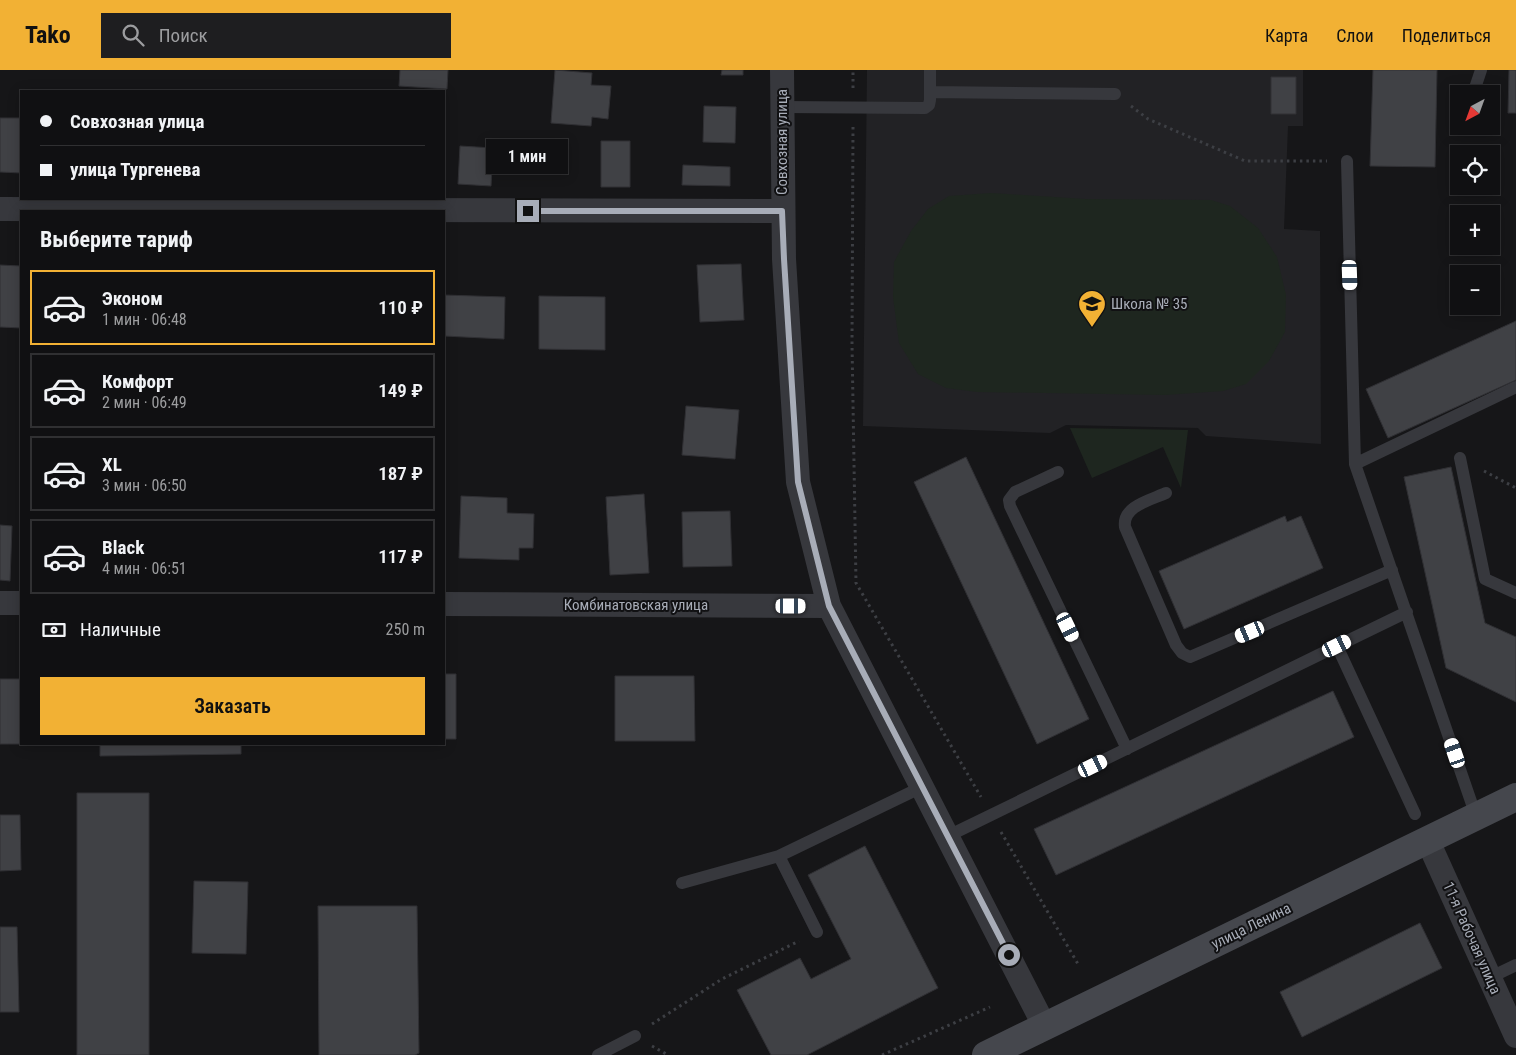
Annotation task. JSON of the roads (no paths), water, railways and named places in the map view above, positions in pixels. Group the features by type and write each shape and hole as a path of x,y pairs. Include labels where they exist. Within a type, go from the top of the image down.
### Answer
{"main road":[{"name":"улица Ленина","path":"986,1055 1516,797"}],"street":[{"name":"Совхозная улица","path":"782,70 782,211 798,482 829,606 1045,1027"},
{"path":"0,209 391,210"},
{"path":"445,210 782,211"},
{"path":"0,603 20,603"},
{"name":"Комбинатовская улица","path":"445,604 829,606"},
{"name":"11-я Рабочая улица","path":"1427,840 1516,1036"}],"lane":[{"path":"782,107 921,109 929,105 930,70"},
{"path":"1476,85 1481,70"},
{"path":"930,92 1115,94"},
{"path":"1347,162 1356,464 1476,816"},
{"path":"1356,464 1516,387"},
{"path":"1460,458 1485,579 1516,593"},
{"path":"1058,472 1016,492 1009,500 1010,506 1127,749"},
{"path":"1166,493 1134,507 1124,519 1125,527 1176,645 1182,653 1190,657 1392,570"},
{"path":"948,836 1407,612"},
{"path":"1337,646 1415,814"},
{"path":"682,883 779,856 922,787"},
{"path":"779,856 817,932"},
{"path":"1490,978 1516,965"},
{"path":"598,1055 635,1036"}],"place":[{"name":"Школа № 35","path":"1092,328"}]}
